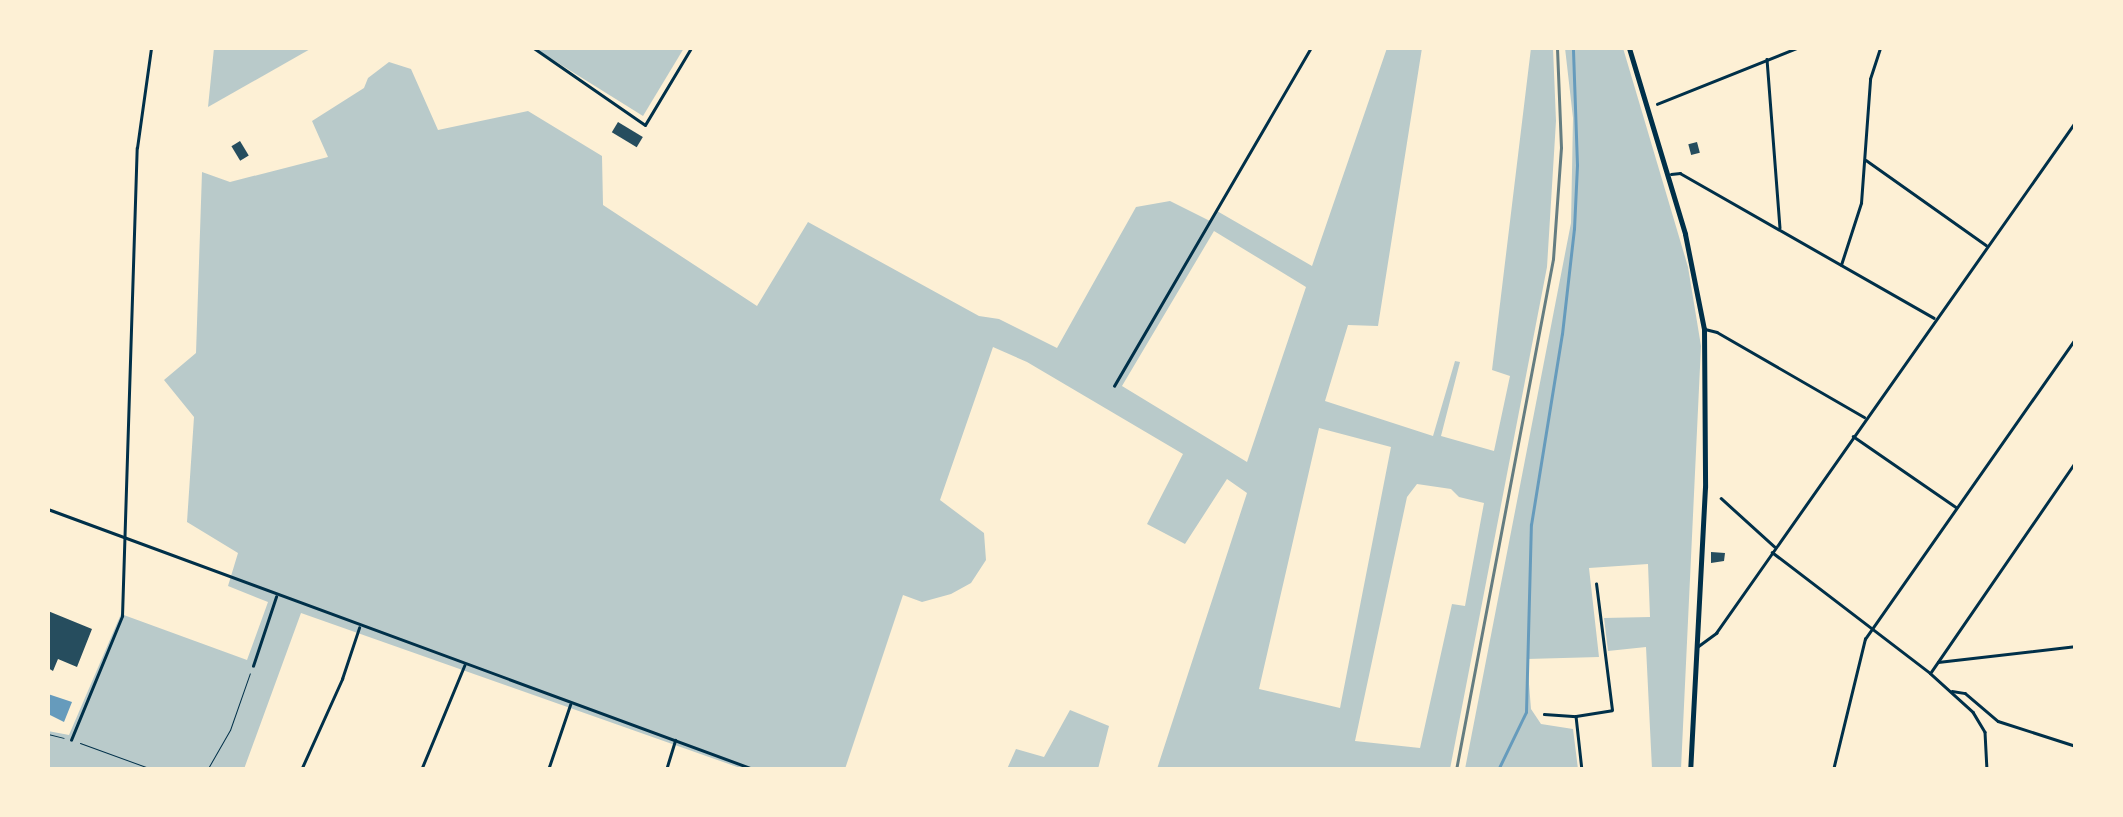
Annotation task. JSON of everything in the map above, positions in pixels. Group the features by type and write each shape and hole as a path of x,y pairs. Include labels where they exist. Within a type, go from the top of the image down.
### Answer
{"main road":[{"path":"1629,48 1690,251 1704,329 1706,471 1690,770"}],"street":[{"path":"71,740 122,616 137,148 151,48"},
{"path":"534,48 645,124 691,48"},
{"path":"1114,386 1311,48"},
{"path":"1656,104 1797,48"},
{"path":"1841,264 1862,203 1870,79 1880,48"},
{"path":"1767,60 1780,230"},
{"path":"1696,648 1711,640 2076,122"},
{"path":"1866,160 1988,246"},
{"path":"1668,175 1680,173 1935,319"},
{"path":"1704,329 1720,334 1865,418"},
{"path":"1833,770 1872,629 2076,338"},
{"path":"1853,436 1957,508"},
{"path":"1930,673 2076,462"},
{"path":"1722,498 1775,547"},
{"path":"48,509 464,666 676,738 756,770"},
{"path":"1772,552 1951,692 1983,726 1987,770"},
{"path":"1544,714 1576,716 1612,710 1596,584"},
{"path":"253,666 276,596"},
{"path":"301,770 342,679 359,626"},
{"path":"1938,662 2076,646"},
{"path":"421,770 464,666"},
{"path":"1951,692 1965,692 1998,721 2076,746"},
{"path":"548,770 570,704"},
{"path":"1576,716 1582,770"},
{"path":"666,770 676,738"}],"path":[{"path":"208,770 230,730 253,666"},
{"path":"48,734 154,770"}],"shaded area":[{"path":"214,48 312,48 208,107"},
{"path":"534,48 684,48 643,116"},
{"path":"1387,48 1422,48 1378,326 1348,325 1325,401 1433,436 1455,361 1460,362 1441,436 1494,451 1510,376 1492,370 1531,48 1553,48 1556,121 1547,267 1450,769 1157,769 1247,493 1227,479 1185,544 1147,524 1183,454 1027,362 993,347 940,500 984,533 986,560 971,583 951,594 922,602 903,595 845,769 743,769 301,613 244,769 48,769 48,731 69,735 121,614 247,660 268,602 228,586 238,553 187,522 194,417 164,380 196,353 202,172 230,182 328,157 312,121 364,88 368,78 389,62 411,69 438,130 528,111 602,156 603,205 757,306 808,222 979,316 999,319 1057,348 1136,207 1170,201 1210,221 1217,211 1312,266","holes":["1214,231 1306,287 1247,462 1122,386","1319,428 1391,447 1340,708 1259,689","1417,484 1451,489 1459,497 1484,503 1465,606 1452,604 1420,748 1355,741 1407,497"]},
{"path":"1565,48 1623,48 1688,267 1701,346 1681,769 1652,769 1646,647 1608,651 1604,618 1650,617 1648,564 1589,568 1599,657 1527,659 1531,709 1541,724 1573,729 1578,769 1465,769 1571,223 1573,118"},
{"path":"1070,710 1109,726 1098,769 1007,769 1016,749 1044,757"}],"water":[{"path":"48,694 72,702 64,722 48,714"}],"building":[{"path":"618,122 643,137 637,147 612,132"},
{"path":"240,141 249,156 240,161 231,146"},
{"path":"1697,142 1700,153 1691,155 1688,144"},
{"path":"1711,552 1725,553 1724,561 1711,563"},
{"path":"48,611 92,629 77,667 58,659 53,671 48,668"}],"waterway":[{"path":"1498,770 1526,712 1531,525 1562,334 1574,229 1577,165 1573,48"}],"railway":[{"path":"1456,770 1553,259 1561,148 1557,48"}]}
